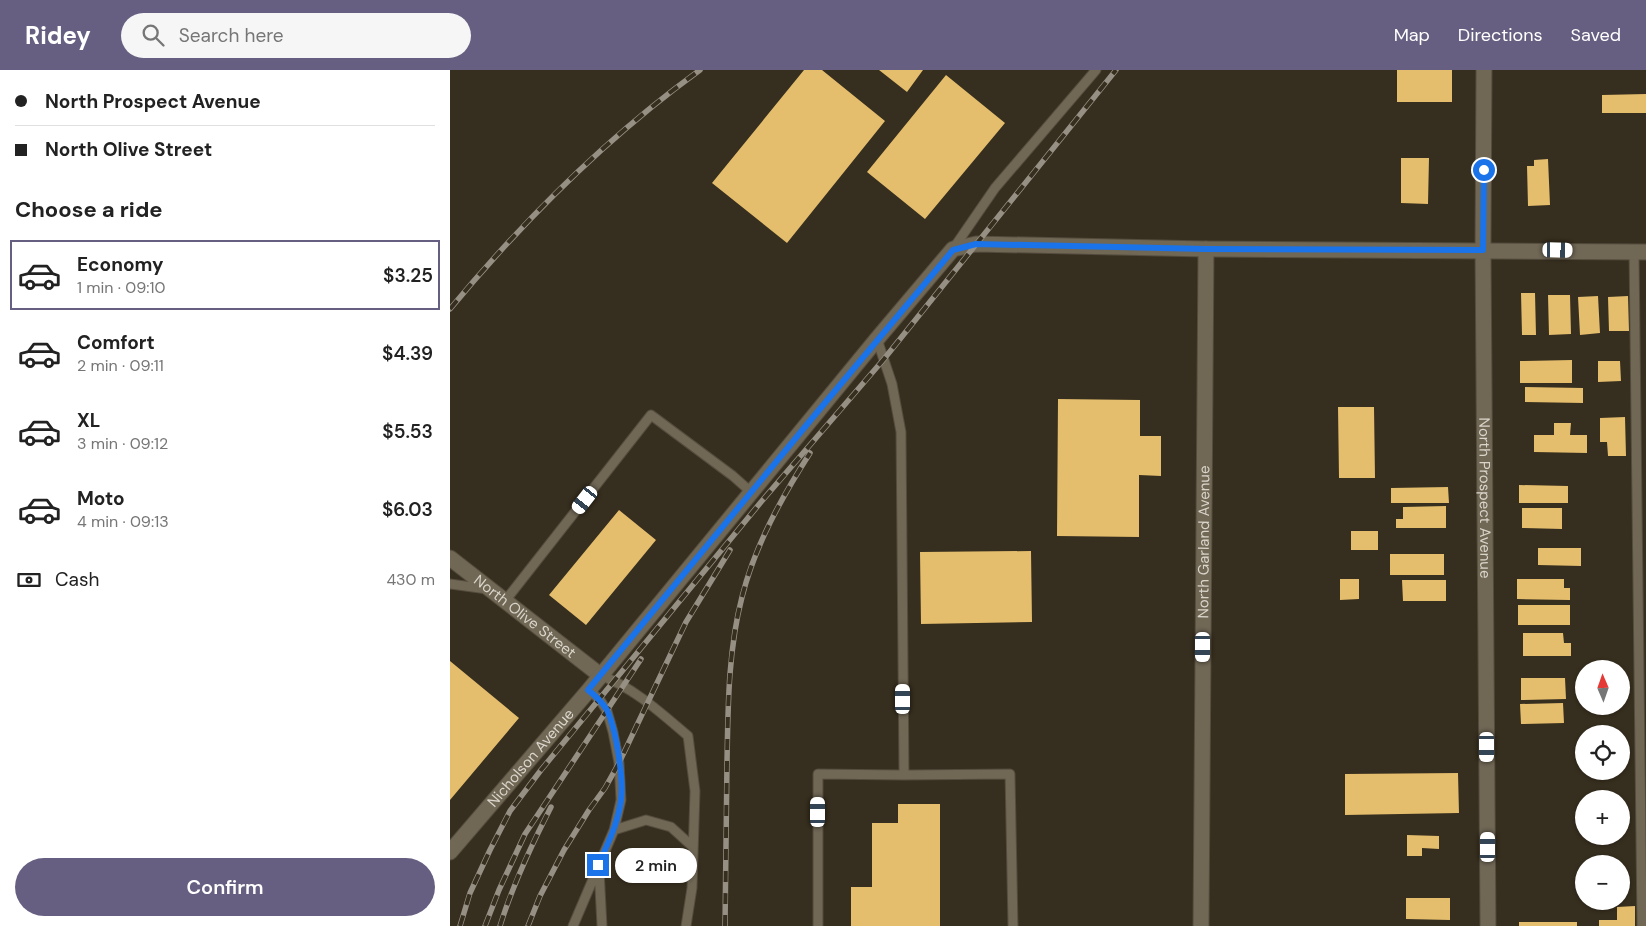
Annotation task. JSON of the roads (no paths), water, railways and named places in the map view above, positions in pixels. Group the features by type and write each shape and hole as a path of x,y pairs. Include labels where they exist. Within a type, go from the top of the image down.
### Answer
{"street":[{"name":"North Prospect Avenue","path":"1484,70 1483,250 1488,926"},
{"path":"953,250 976,244 1206,249 1640,251"},
{"name":"North Garland Avenue","path":"1201,926 1206,249"},
{"name":"Nicholson Avenue","path":"450,852 588,690 953,250"},
{"name":"North Olive Street","path":"450,558 600,675"}],"lane":[{"path":"953,250 995,188 1096,70"},
{"path":"1640,251 1642,926"},
{"path":"877,340 892,384 901,432 904,775"},
{"path":"505,601 651,415 733,476 751,492"},
{"path":"450,584 489,589"},
{"path":"600,675 624,685 648,702 688,736 695,791 692,888 686,926"},
{"path":"573,926 614,830 621,800 619,763 607,710 600,700 588,690"},
{"path":"818,926 818,774 1010,774 1013,926"},
{"path":"614,830 646,820 671,827 693,847"},
{"path":"598,865 602,926"}],"railway":[{"path":"450,309 537,212 599,152 665,96 700,70"},
{"path":"460,926 470,893 510,811 541,770 761,502 884,359 1116,70"},
{"path":"725,926 728,700 731,658 737,617 754,559 770,522 810,453"},
{"path":"528,926 540,896 564,850 605,788 619,763 686,622 730,550"},
{"path":"485,926 499,890 525,834 641,659"},
{"path":"500,926 523,865 551,807"}]}
